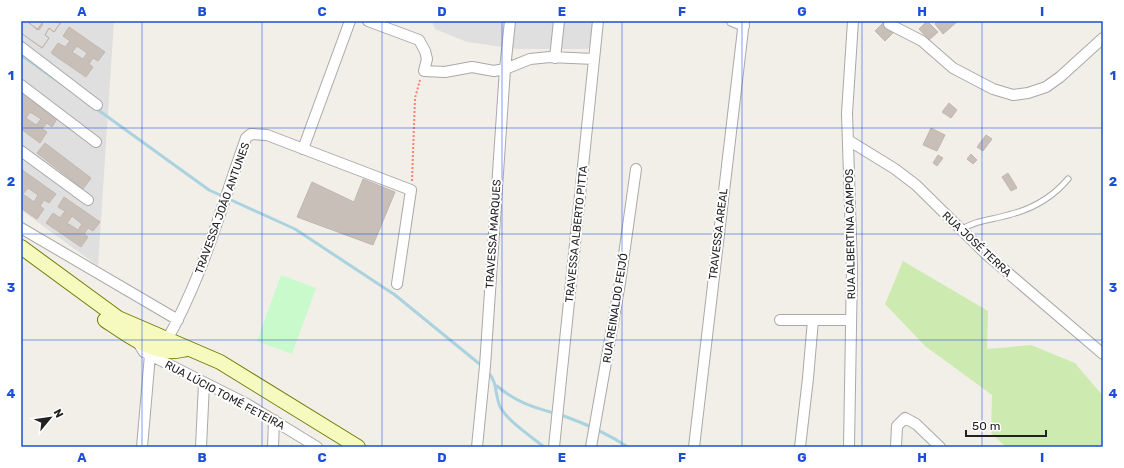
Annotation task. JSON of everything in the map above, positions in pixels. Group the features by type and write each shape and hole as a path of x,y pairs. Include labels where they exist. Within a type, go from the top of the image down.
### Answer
{"main road":[{"name":"RUA LÚCIO TOMÉ FETEIRA","path":"21,247 118,318 134,332"},
{"name":"RUA LÚCIO TOMÉ FETEIRA","path":"21,258 97,314 134,332 160,348 170,351 187,349 220,362 358,447"}],"street":[{"path":"303,149 350,21"},
{"path":"368,21 380,23 419,40 426,51 427,59 424,71 444,72 472,67 494,71 505,69 530,59 594,59"},
{"name":"TRAVESSA MARQUES","path":"477,447 485,366 505,69 510,21"},
{"path":"555,58 559,21"},
{"name":"TRAVESSA ALBERTO PITTA","path":"554,447 598,21"},
{"path":"732,21 744,24"},
{"name":"RUA ALBERTINA CAMPOS","path":"849,447 852,222 847,113 853,21"},
{"name":"TRAVESSA AREAL","path":"694,447 744,24"},
{"path":"889,24 922,41 953,68 977,82 1002,92 1020,95 1046,87 1060,77 1103,38"},
{"path":"21,47 97,105"},
{"path":"21,85 96,142"},
{"name":"TRAVESSA JOÃO ANTUNES","path":"160,348 178,320 206,255 246,138 251,134 267,135 411,190"},
{"name":"RUA JOSÉ TERRA","path":"848,140 895,169 916,186 987,255 1103,354"},
{"path":"21,151 88,200"},
{"name":"RUA REINALDO FEIJÓ","path":"591,443 620,283 636,169"},
{"path":"397,284 411,190"},
{"path":"21,228 178,320"},
{"path":"780,320 851,320"},
{"path":"800,447 813,320"},
{"path":"142,447 160,348"},
{"name":"RUA LÚCIO TOMÉ FETEIRA","path":"160,348 204,383 274,420 317,447"},
{"path":"201,447 204,383"},
{"path":"896,447 897,426 900,421 905,418 916,424 940,447"},
{"path":"273,447 274,420"}],"lane":[{"path":"961,230 978,222 1009,215 1034,206 1055,193 1068,179"}],"path":[{"path":"411,190 415,98 424,71"}],"shaded area":[{"path":"21,21 114,21 98,266 21,210"},
{"path":"432,21 594,21 593,43 587,49 518,49 467,42 435,29"}],"green space":[{"path":"903,261 988,311 987,349 1031,345 1075,363 1103,396 1103,447 1006,447 991,433 992,395 925,346 885,304"},
{"path":"281,275 316,288 292,354 257,341"}],"building":[{"path":"21,21 30,21 29,23 39,30 43,24 39,21 61,22 54,32 49,28 45,35 49,38 42,48 21,33"},
{"path":"21,21 28,21 37,30 42,23 39,21 61,22 54,32 49,28 45,35 49,38 42,48 21,33"},
{"path":"885,21 895,31 885,41 875,31"},
{"path":"927,21 938,32 929,40 919,29"},
{"path":"938,21 958,21 943,34 935,24"},
{"path":"69,27 105,52 98,61 93,58 89,64 93,67 86,77 51,53 58,43 65,47 70,41 63,36","holes":["77,46 87,53 83,59 72,52"]},
{"path":"23,92 58,117 52,127 47,123 42,129 47,132 40,143 21,129 21,110 23,107 21,105 21,95","holes":["30,112 41,119 36,125 26,118"]},
{"path":"949,103 957,110 951,118 942,112"},
{"path":"931,128 945,135 937,151 923,145"},
{"path":"986,135 992,139 983,151 977,147"},
{"path":"45,143 91,178 83,189 37,153"},
{"path":"971,154 977,160 973,164 967,159"},
{"path":"938,155 943,158 937,166 933,163"},
{"path":"21,169 56,194 49,203 44,200 40,206 44,209 37,219 21,208","holes":["28,188 38,195 34,202 23,194"]},
{"path":"1008,173 1017,188 1011,191 1002,177"},
{"path":"363,179 395,192 373,245 297,217 312,182 354,202"},
{"path":"64,197 100,222 93,231 88,228 84,234 88,237 81,247 46,223 53,213 60,218 65,211 58,207","holes":["72,216 82,224 78,230 67,223"]}],"waterway":[{"path":"21,55 62,84"},
{"path":"94,107 209,190 295,229 395,295 482,366"},
{"path":"488,372 494,383 499,404 506,416 544,447"},
{"path":"497,386 520,401 536,408 580,422 628,447"}]}
